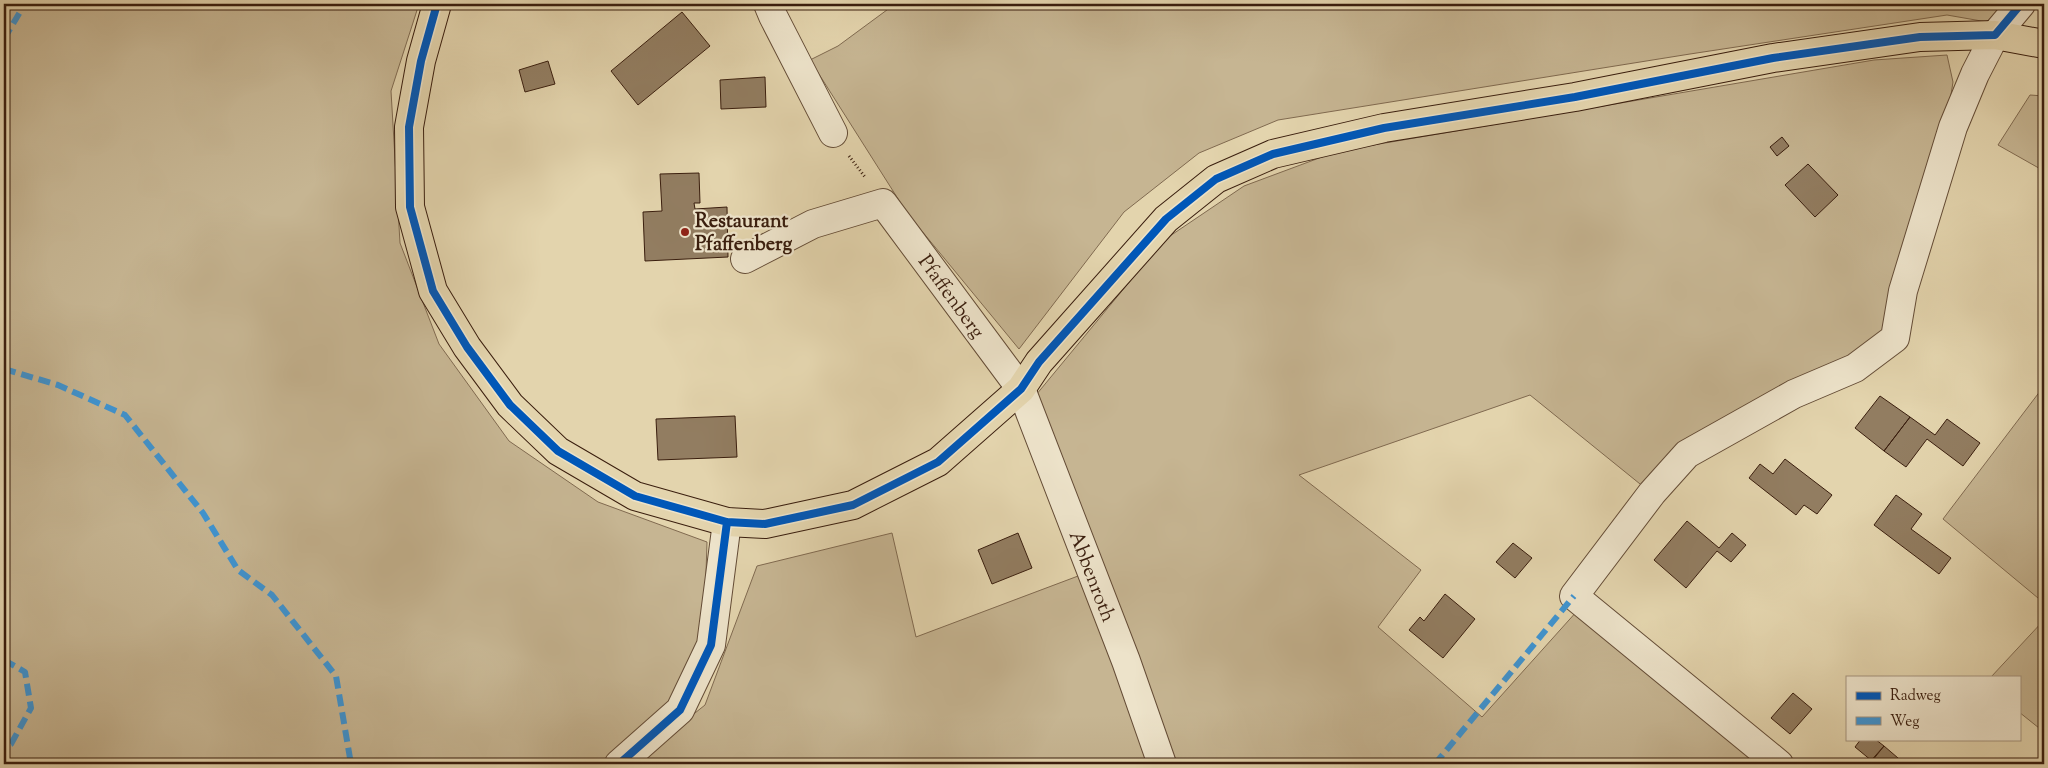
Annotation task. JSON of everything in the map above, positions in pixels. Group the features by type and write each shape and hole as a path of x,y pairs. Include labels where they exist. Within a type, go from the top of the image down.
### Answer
{"main road":[{"path":"437,4 421,60 408,127 410,207 433,292 467,346 510,405 558,451 635,496 727,522 765,524 853,505 938,462 1021,389 1039,362 1166,219 1216,179 1273,154 1384,128 1575,98 1773,58 1920,37 1996,35 2044,44"}],"street":[{"path":"768,4 833,133"},
{"path":"1779,764 1574,596 1652,493 1688,454 1794,394 1855,368 1895,338 1903,291 1953,128 1975,74 1996,35 2022,4"},
{"path":"745,259 813,224 883,203"},
{"name":"Pfaffenberg","path":"883,203 1021,389"},
{"name":"Abbenroth","path":"1021,389 1126,661 1162,764"},
{"path":"619,764 680,710 711,645 727,522"}],"path":[{"path":"833,133 883,203"}],"shaded area":[{"path":"4,4 419,4 391,91 400,243 439,344 509,441 598,502 707,542 704,636 671,709 605,764 4,764"},
{"path":"895,4 2003,4 1987,22 1947,15 1278,120 1199,153 1124,212 1019,349 907,213 810,60 838,46"},
{"path":"1947,55 1953,82 1947,120 1890,334 1645,488 1530,395 1299,475 1421,570 1378,627 1482,717 1578,610 1763,764 631,764 705,705 757,566 892,533 916,637 1102,567 1036,395 1164,240 1244,186 1338,151 1874,60"},
{"path":"2030,95 2044,96 2044,171 1998,145"},
{"path":"2044,386 2044,603 1943,519"},
{"path":"2044,620 2044,732 2020,713 2020,676 1992,676"}],"building":[{"path":"682,12 710,46 638,105 611,71"},
{"path":"548,61 555,84 525,92 519,70"},
{"path":"765,77 766,107 721,109 720,80"},
{"path":"1782,137 1789,146 1777,156 1770,147"},
{"path":"1808,164 1838,195 1815,217 1785,185"},
{"path":"699,173 700,203 694,203 695,209 727,207 728,257 645,261 643,212 662,211 660,174"},
{"path":"1880,396 1910,417 1884,451 1855,428"},
{"path":"735,416 737,457 658,460 656,419"},
{"path":"1910,417 1935,435 1947,419 1980,443 1963,466 1927,439 1906,467 1884,451"},
{"path":"1785,459 1832,495 1817,514 1804,505 1796,515 1749,478 1760,464 1773,474"},
{"path":"1896,495 1922,514 1911,529 1951,558 1939,574 1874,525"},
{"path":"1687,521 1719,548 1732,533 1746,545 1731,562 1717,551 1686,588 1654,560"},
{"path":"1018,533 1032,568 992,584 978,550"},
{"path":"1513,543 1532,558 1515,578 1496,562"},
{"path":"1445,594 1475,619 1443,658 1409,630 1420,617 1424,621"},
{"path":"1793,693 1812,709 1790,734 1771,718"},
{"path":"1860,740 1876,740 1884,746 1872,761 1855,747"},
{"path":"1884,746 1905,764 1868,764"}],"marked path":[{"path":"4,39 20,12 21,4"},
{"path":"4,369 58,385 125,415 203,513 238,570 272,595 336,676 351,764"},
{"path":"1435,764 1574,596"},
{"path":"4,660 25,672 31,708 11,744 4,747"}],"cycle path":[{"path":"437,4 421,61 409,127 410,207 433,291 467,347 510,405 558,451 635,496 727,522 765,524 853,505 938,462 1021,389 1039,362 1166,219 1216,179 1273,154 1384,128 1575,97 1773,58 1920,37 1995,35 2021,4"},
{"path":"619,764 680,710 711,645 727,522"}],"place":[{"name":"Restaurant Pfaffenberg","path":"685,232"}]}
